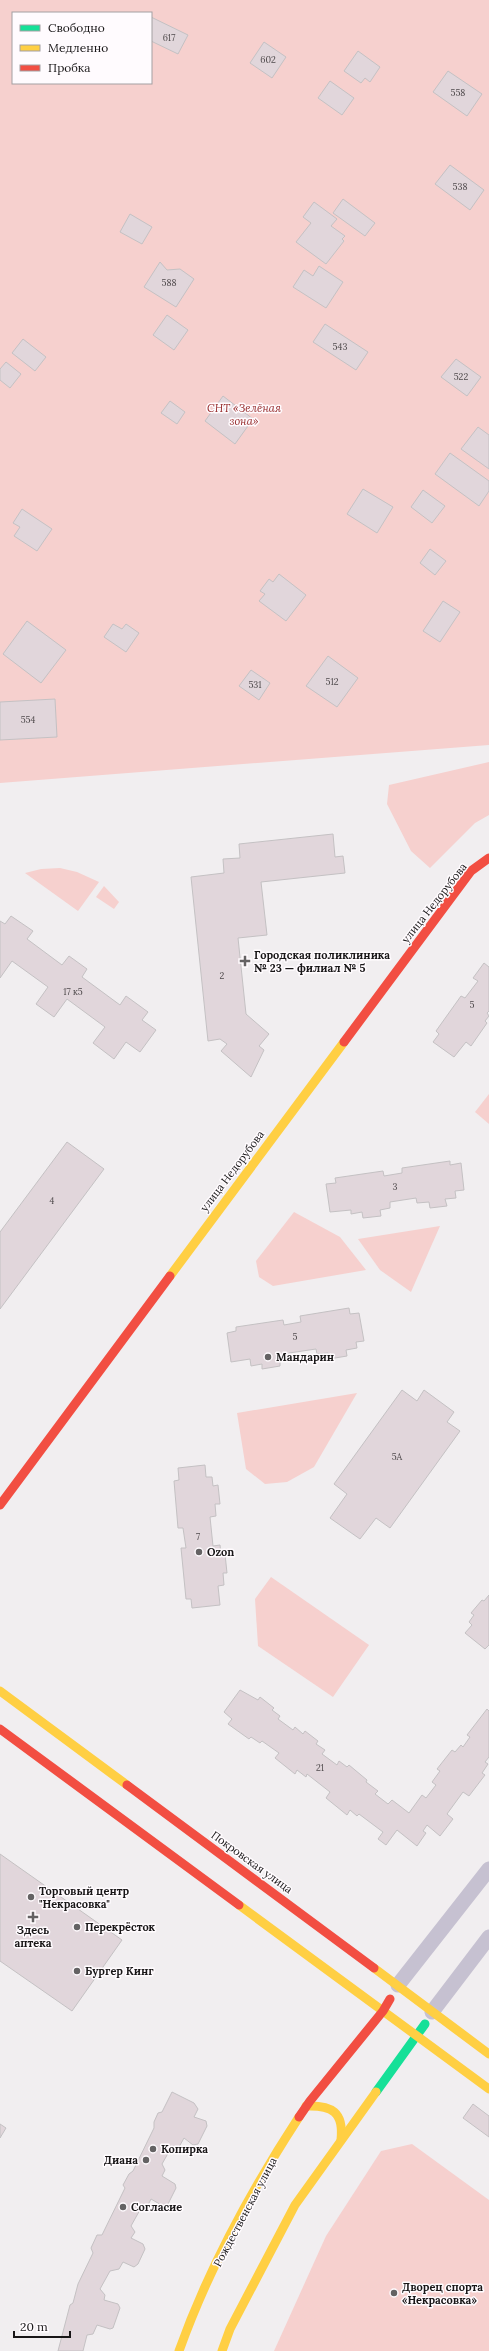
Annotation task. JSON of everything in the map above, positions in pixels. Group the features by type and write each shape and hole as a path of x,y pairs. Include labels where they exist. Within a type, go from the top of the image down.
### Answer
{"street":[{"name":"улица Недорубова","path":"0,1504 471,871 489,858"},
{"name":"Покровская улица","path":"0,1691 489,2054"},
{"path":"0,1729 489,2089"},
{"path":"398,1985 489,1869"},
{"path":"222,2351 230,2329 295,2205 341,2140 419,2036 432,2012 489,1937"},
{"name":"Рождественская улица","path":"179,2351 193,2311 264,2171 306,2106 383,2011 398,1985"},
{"path":"306,2106 319,2105 330,2108 340,2117 343,2130 341,2140"}],"green space":[{"name":"СНТ «Зелёная зона»","path":"0,0 489,0 489,745 0,783"},
{"path":"489,762 489,815 475,823 430,868 411,851 387,804 389,785"},
{"path":"60,868 77,872 99,882 78,911 25,873 41,869"},
{"path":"104,886 119,902 114,909 96,897"},
{"path":"489,1094 489,1124 475,1112"},
{"path":"294,1212 340,1237 366,1270 273,1286 259,1277 256,1261"},
{"path":"440,1226 411,1292 380,1270 358,1239"},
{"path":"357,1393 314,1467 287,1482 265,1484 246,1469 237,1413"},
{"path":"271,1577 369,1645 333,1697 258,1646 255,1599"},
{"name":"Дворец спорта «Некрасовка»","path":"412,2144 489,2200 489,2351 274,2351 326,2236 381,2151"}],"building":[{"path":"152,17 188,35 178,54 152,41"},
{"path":"264,42 286,57 272,78 250,63"},
{"path":"358,51 380,67 370,82 365,78 361,83 344,71"},
{"path":"448,71 482,94 467,116 433,92"},
{"path":"330,81 354,98 342,115 318,98"},
{"path":"450,165 484,190 470,210 435,184"},
{"path":"343,199 375,223 365,236 333,213"},
{"path":"314,202 337,219 331,226 345,236 342,239 344,241 326,264 296,242 311,223 303,217"},
{"path":"130,214 152,227 142,244 120,232"},
{"path":"160,262 167,270 180,269 194,279 176,307 144,287"},
{"path":"319,266 343,282 326,308 293,287 304,270 313,276"},
{"path":"167,315 188,330 174,350 153,335"},
{"path":"325,324 368,352 356,370 313,342"},
{"path":"23,339 46,357 35,371 12,353"},
{"path":"456,359 481,377 467,396 441,377"},
{"path":"6,362 21,374 10,388 0,380 0,369"},
{"path":"223,396 253,419 235,444 205,421"},
{"path":"170,401 185,412 177,424 161,413"},
{"path":"478,427 489,435 489,469 461,449"},
{"path":"450,453 489,481 489,491 479,506 435,474"},
{"path":"363,489 393,507 377,533 347,514"},
{"path":"423,490 445,506 432,523 411,507"},
{"path":"22,509 52,529 37,551 14,536 20,527 13,523"},
{"path":"430,549 446,561 435,575 420,563"},
{"path":"279,574 306,595 286,621 259,601 265,594 260,591 269,579 273,582"},
{"path":"443,601 460,612 440,642 423,631"},
{"path":"27,621 66,650 41,683 3,654"},
{"path":"113,624 122,629 126,624 139,633 126,652 104,637"},
{"path":"328,656 358,678 337,707 306,686"},
{"path":"251,670 270,683 259,700 239,686"},
{"path":"55,699 57,737 0,740 0,702"},
{"name":"Городская поликлиника № 23 — филиал № 5","path":"333,834 335,857 343,856 345,873 261,882 267,935 238,938 246,1014 269,1034 259,1046 264,1050 251,1077 221,1051 227,1044 220,1039 208,1041 191,877 224,873 223,859 240,858 239,844"},
{"path":"11,916 33,931 27,939 62,965 69,956 87,969 82,977 120,1005 126,996 148,1012 142,1020 156,1030 140,1052 126,1042 114,1059 93,1043 105,1027 67,999 54,1017 36,1004 48,987 12,961 0,978 0,921 5,924"},
{"path":"484,963 489,967 489,1011 487,1013 489,1016 485,1021 487,1023 471,1046 466,1042 454,1057 433,1042 439,1034 436,1031 461,996 465,998 478,981 473,978"},
{"path":"67,1142 104,1169 0,1309 0,1232"},
{"path":"450,1161 450,1165 461,1163 464,1190 455,1191 456,1198 445,1199 447,1206 430,1208 429,1202 417,1203 416,1198 390,1202 390,1208 380,1210 381,1216 363,1218 362,1212 351,1214 351,1210 330,1212 326,1184 336,1183 335,1178 383,1171 384,1176 402,1173 402,1168"},
{"path":"349,1308 350,1314 359,1313 364,1341 356,1342 357,1348 346,1350 347,1356 329,1359 328,1353 317,1354 316,1349 289,1353 290,1359 280,1361 280,1366 262,1369 262,1364 251,1366 250,1359 231,1362 227,1333 236,1331 236,1327 283,1320 284,1325 301,1322 300,1316"},
{"path":"402,1390 417,1401 424,1390 454,1412 447,1422 460,1431 390,1528 376,1518 360,1539 330,1518 347,1494 334,1484"},
{"path":"205,1465 206,1477 212,1477 213,1486 218,1485 220,1504 215,1504 216,1516 210,1517 213,1546 220,1545 221,1554 225,1554 227,1573 223,1573 224,1585 218,1586 220,1605 192,1608 191,1599 186,1599 181,1548 186,1548 183,1528 178,1528 174,1481 179,1480 178,1468"},
{"path":"489,1595 489,1645 485,1649 465,1633 472,1625 469,1622 474,1615 471,1613 482,1600 484,1601"},
{"path":"240,1690 258,1700 260,1697 274,1708 272,1710 280,1716 278,1719 293,1730 295,1727 303,1734 305,1731 318,1741 316,1744 325,1750 322,1754 337,1765 339,1761 347,1767 349,1765 367,1780 366,1782 378,1791 375,1794 388,1804 392,1800 409,1813 422,1795 426,1798 436,1785 432,1782 440,1771 437,1769 452,1750 455,1752 461,1745 463,1747 470,1737 467,1735 487,1709 489,1711 489,1757 485,1762 488,1764 482,1773 485,1775 469,1796 463,1792 447,1814 453,1819 440,1836 427,1825 423,1831 426,1833 417,1846 397,1830 386,1845 378,1839 383,1832 359,1814 357,1816 350,1810 347,1815 326,1798 330,1792 307,1774 306,1777 297,1770 295,1774 275,1758 279,1753 262,1741 260,1743 251,1737 249,1739 228,1724 232,1719 224,1712"},
{"name":"Торговый центр \"Некрасовка\"","path":"0,1854 122,1940 72,2011 0,1961"},
{"path":"172,2092 194,2103 198,2109 194,2117 206,2121 207,2126 198,2144 193,2145 184,2138 179,2147 171,2148 162,2164 165,2170 162,2176 175,2184 176,2188 167,2206 163,2206 151,2199 147,2207 141,2208 131,2226 135,2232 131,2238 143,2244 145,2249 138,2264 134,2267 123,2262 119,2269 110,2271 100,2289 105,2295 104,2300 118,2304 120,2308 113,2328 110,2329 97,2325 93,2334 87,2335 83,2351 58,2351 70,2305 73,2303 78,2284 93,2253 91,2248 97,2235 102,2235 125,2188 123,2185 129,2174 133,2171 154,2128 154,2122 158,2113 162,2112"},
{"path":"473,2104 489,2116 489,2137 463,2118"},
{"path":"0,2124 6,2128 0,2138"}],"traffic: fast":[{"path":"376,2092 425,2024"}],"traffic: slow":[{"path":"170,1276 344,1042"},
{"path":"0,1691 127,1785"},
{"path":"239,1905 489,2089"},
{"path":"374,1968 489,2054"},
{"path":"222,2351 230,2329 295,2205 376,2092"},
{"path":"306,2106 323,2107 334,2112 340,2123 341,2140"},
{"path":"179,2351 203,2290 217,2260 264,2173 299,2117"}],"traffic: jam":[{"path":"344,1042 471,871 489,858"},
{"path":"0,1505 170,1276"},
{"path":"0,1729 239,1905"},
{"path":"127,1785 374,1968"},
{"path":"299,2117 310,2101 383,2011 390,1999"}],"place":[{"name":"Городская поликлиника № 23 — филиал № 5","path":"245,961"},
{"name":"Мандарин","path":"268,1357"},
{"name":"Ozon","path":"199,1552"},
{"name":"Торговый центр \"Некрасовка\"","path":"31,1897"},
{"name":"Здесь аптека","path":"33,1917"},
{"name":"Перекрёсток","path":"77,1927"},
{"name":"Бургер Кинг","path":"77,1971"},
{"name":"Копирка","path":"153,2149"},
{"name":"Диана","path":"146,2160"},
{"name":"Согласие","path":"123,2207"},
{"name":"Дворец спорта «Некрасовка»","path":"394,2293"}]}
